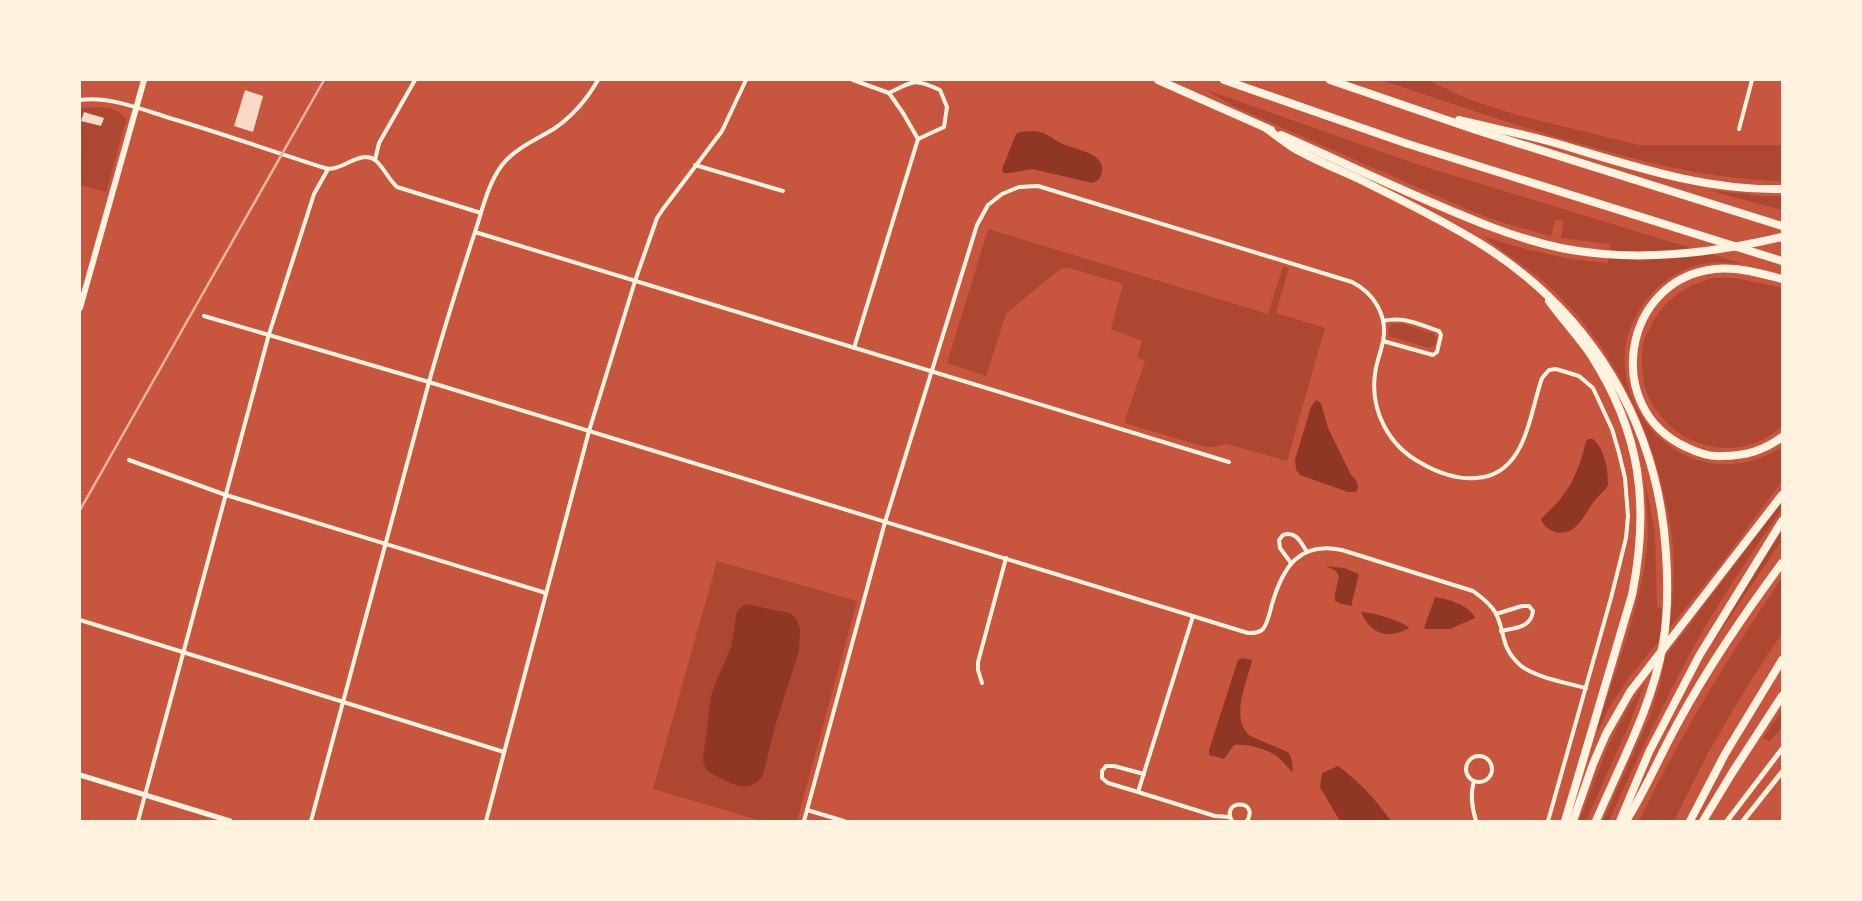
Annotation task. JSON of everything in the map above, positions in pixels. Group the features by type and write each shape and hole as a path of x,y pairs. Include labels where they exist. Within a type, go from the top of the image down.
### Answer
{"highway":[{"path":"1158,80 1489,227 1527,240 1562,248 1608,254 1644,256 1686,254 1782,237"},
{"path":"1224,80 1408,144 1782,261"},
{"path":"1330,80 1639,182 1782,226"},
{"path":"1411,108 1553,143 1620,163 1690,180 1726,186 1782,189"},
{"path":"1266,128 1292,147 1446,222 1496,254 1559,305 1592,346 1620,388 1632,412 1649,456 1660,497 1665,534 1666,612 1662,644 1653,684 1636,733 1596,821"},
{"path":"1782,279 1751,270 1715,269 1684,278 1670,286 1645,314 1636,334 1633,352 1633,372 1644,410 1663,433 1678,444 1697,452 1714,456 1736,456 1752,454 1770,446 1782,437"},
{"path":"1544,293 1592,358 1612,392 1624,419 1638,477 1642,521 1639,561 1632,595 1565,821"},
{"path":"1573,821 1593,764 1606,734 1630,692 1782,495"},
{"path":"1620,821 1649,752 1699,656 1782,521"},
{"path":"1626,821 1680,718 1709,669 1744,614 1782,563"},
{"path":"1690,821 1725,754 1782,660"},
{"path":"1704,821 1732,773 1782,696"}],"main road":[{"path":"80,308 144,80"}],"street":[{"path":"375,160 379,143 415,80"},
{"path":"311,821 448,314 488,190 502,165 512,154 557,127 575,112 598,80"},
{"path":"486,821 589,431 635,281 657,218 722,131 746,80"},
{"path":"853,80 889,93 918,139 854,348"},
{"path":"1739,128 1752,80"},
{"path":"889,93 911,82 922,82 940,90 947,107 944,127 918,139"},
{"path":"80,100 102,100 136,108 328,169 366,157 375,160 390,181 397,187 481,213"},
{"path":"695,165 782,191"},
{"path":"138,821 269,334 314,194 328,169"},
{"path":"804,821 885,522 980,218 990,202 998,196 1012,189 1028,186 1047,189 1352,282 1364,290 1373,299 1383,321 1383,341 1376,369 1374,388 1377,409 1386,430 1398,446 1416,460 1431,468 1460,477 1475,478 1489,476 1503,468 1515,458 1522,443 1542,378 1549,370 1556,369 1584,378 1593,388 1612,429 1625,478 1628,516 1626,538 1548,821"},
{"path":"475,232 1229,462"},
{"path":"204,316 429,382 1248,633 1259,632 1266,624 1282,576 1292,563 1307,552 1329,548 1342,550 1461,586 1479,595 1496,614 1508,651 1524,668 1586,688"},
{"path":"1383,321 1395,318 1403,319 1438,331 1441,335 1437,352 1433,355 1383,341"},
{"path":"129,460 226,495 546,593"},
{"path":"1292,563 1280,548 1279,540 1283,535 1294,534 1307,552"},
{"path":"982,682 978,668 978,659 1006,558"},
{"path":"1496,614 1522,606 1529,606 1533,611 1532,618 1527,624 1501,631"},
{"path":"1138,792 1192,616"},
{"path":"80,620 504,752"},
{"path":"1726,821 1782,749"},
{"path":"1484,757 1491,763 1492,772 1487,779 1479,782 1474,781 1468,776 1468,764 1473,758 1484,757"},
{"path":"1144,774 1112,765 1106,766 1102,773 1102,778 1108,783 1215,816 1231,819 1230,812 1233,807 1243,805 1250,812 1247,821"},
{"path":"1743,821 1782,772"},
{"path":"80,775 230,821"},
{"path":"1474,781 1471,790 1476,821"},
{"path":"807,810 844,821"}],"shaded area":[{"path":"1381,80 1428,80 1468,99 1517,115 1639,145 1782,145 1782,181 1708,174 1637,159 1536,131"},
{"path":"1204,89 1416,164 1743,264 1709,263 1694,266 1672,277 1653,292 1631,326 1625,362 1631,396 1649,426 1675,449 1707,462 1744,463 1782,447 1782,481 1721,564 1628,679 1609,708 1599,729 1597,729 1633,616 1644,569 1648,530 1645,481 1655,533 1657,608 1672,607 1674,572 1672,538 1658,470 1647,436 1633,403 1617,371 1598,342 1576,314 1552,289 1527,268 1482,236 1570,259 1608,263 1610,244 1561,238 1564,221 1555,220 1551,236 1501,222 1471,211 1233,106"},
{"path":"80,108 112,109 117,111 126,120 106,192 80,185"},
{"path":"1034,131 1093,155 1101,164 1102,171 1097,181 1093,183 1032,169 1003,173 1002,169 1016,134"},
{"path":"1708,190 1763,196 1782,196 1782,210"},
{"path":"988,229 1268,314 1283,266 1289,268 1276,313 1325,328 1287,461 1227,444 1205,447 1124,423 1145,361 1137,357 1142,341 1111,329 1123,284 1066,267 1055,273 1006,314 986,376 947,363"},
{"path":"1714,278 1736,278 1782,288 1782,426 1760,441 1736,448 1712,446 1689,439 1669,425 1653,406 1644,383 1643,343 1658,315 1678,294 1694,285"},
{"path":"1392,324 1404,324 1434,334 1437,339 1435,345 1429,348 1389,336 1388,330"},
{"path":"1316,400 1321,403 1328,428 1350,473 1357,482 1358,488 1356,492 1348,492 1300,475 1296,470 1295,460 1311,407"},
{"path":"1588,439 1593,439 1597,443 1603,454 1608,485 1574,528 1563,533 1552,531 1546,527 1541,519 1558,502 1571,484"},
{"path":"1782,502 1782,509 1735,578 1692,650 1649,735 1609,821 1603,821 1650,716 1660,684 1665,657"},
{"path":"1782,531 1782,540 1713,642 1744,588"},
{"path":"717,561 857,601 797,821 762,821 653,789"},
{"path":"1326,566 1344,568 1359,574 1352,606 1335,601 1339,576 1336,571"},
{"path":"1782,578 1782,633 1748,685 1708,753 1674,821 1639,821 1671,758 1706,696"},
{"path":"1435,597 1463,606 1475,618 1450,629 1424,628"},
{"path":"745,604 790,613 797,620 800,630 799,651 775,726 763,775 758,781 748,786 737,785 720,778 706,769 703,763 711,697 731,647 737,611"},
{"path":"1361,612 1386,617 1409,628 1394,634 1380,633 1369,625"},
{"path":"1242,658 1252,660 1240,709 1243,728 1249,735 1289,753 1293,772 1274,754 1251,746 1234,745 1224,759 1209,755 1238,660"},
{"path":"1645,683 1628,727 1586,821 1579,821 1608,746 1628,708"},
{"path":"1782,711 1782,727 1769,742 1763,738"},
{"path":"1338,766 1367,791 1391,821 1340,821 1320,787 1322,773"}],"building":[{"path":"245,90 263,96 253,132 234,126"},
{"path":"84,112 104,118 101,126 81,121"}],"railway":[{"path":"80,510 324,80"}]}
